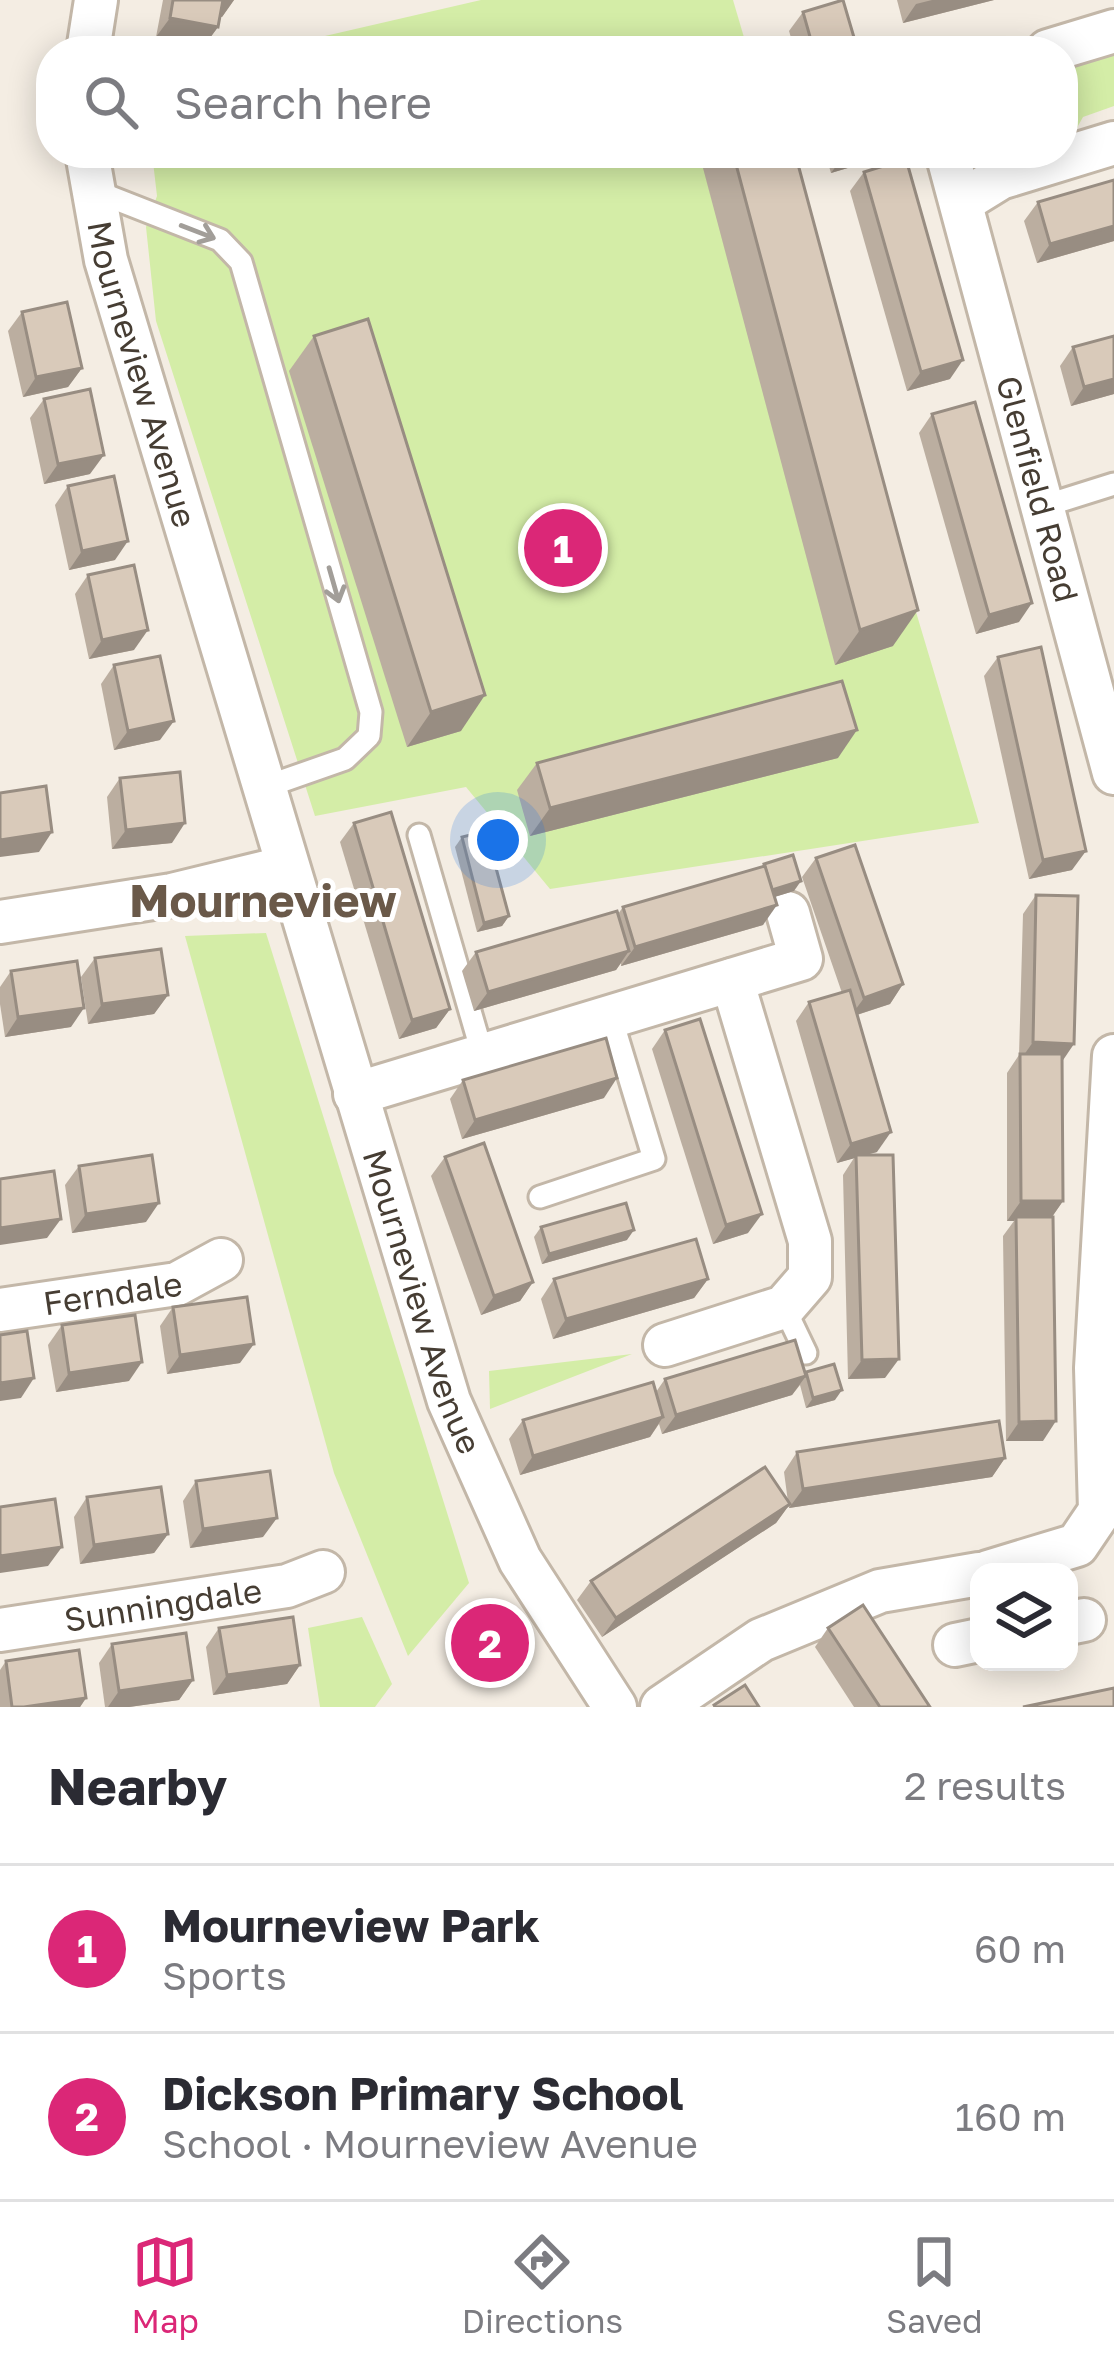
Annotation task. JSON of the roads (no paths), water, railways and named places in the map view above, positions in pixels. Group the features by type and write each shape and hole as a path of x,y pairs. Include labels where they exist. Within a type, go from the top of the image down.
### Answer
{"street":[{"path":"90,36 96,0"},
{"path":"1078,42 1114,31"},
{"path":"1078,154 1114,143"},
{"name":"Glenfield Road","path":"951,168 1114,773"},
{"path":"961,202 1000,178 1033,168"},
{"name":"Mourneview Avenue","path":"88,171 287,867 437,1366 485,1493 520,1560 615,1707"},
{"path":"0,922 172,895 287,867"},
{"path":"355,1094 801,959 788,913"},
{"path":"665,1345 784,1306 810,1277 810,1241 732,980"},
{"path":"1020,1563 1077,1545 1100,1511 1096,1368 1114,1056"},
{"name":"Ferndale","path":"0,1310 177,1284 220,1260"},
{"name":"Sunningdale","path":"0,1630 287,1586 323,1572"},
{"path":"662,1707 781,1632 880,1591 970,1576"}],"lane":[{"path":"88,171 220,240 241,262 370,712 368,736 346,758 265,787"},
{"path":"1041,507 1114,484"},
{"path":"418,835 483,1056"},
{"path":"540,1197 654,1159 611,1017"},
{"path":"784,1306 806,1354"}],"place":[{"name":"Mourneview Park","path":"563,548"},
{"name":"Dickson Primary School","path":"490,1643"}],"district":[{"name":"Mourneview","path":"263,901"}]}
